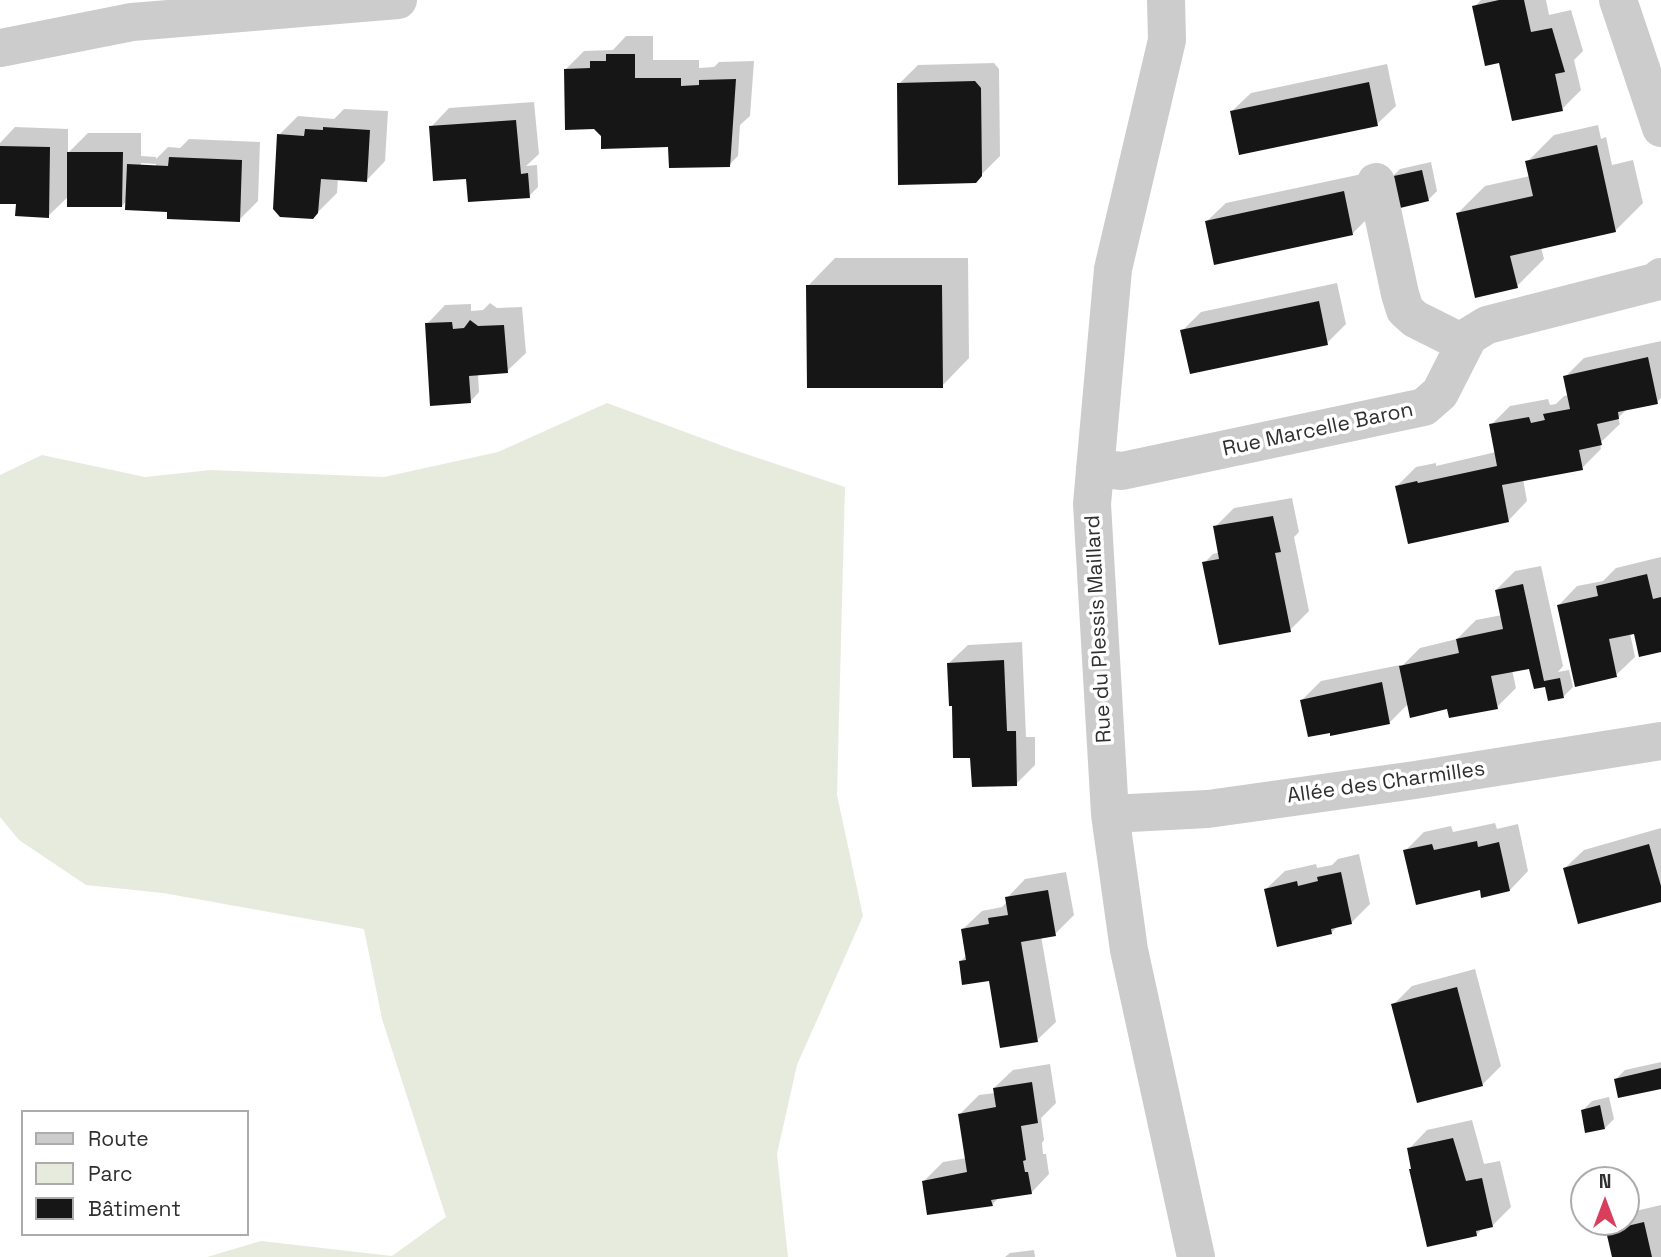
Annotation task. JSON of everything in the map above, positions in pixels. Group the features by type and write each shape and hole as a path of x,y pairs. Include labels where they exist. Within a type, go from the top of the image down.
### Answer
{"street":[{"path":"0,48 132,22 398,0"},
{"name":"Rue du Plessis Maillard","path":"1166,0 1167,40 1113,269 1092,504 1110,814 1129,950 1196,1257"},
{"path":"1618,0 1661,128"},
{"path":"1377,182 1405,310 1415,319 1465,344"},
{"name":"Rue Marcelle Baron","path":"1095,468 1122,471 1424,407 1440,393 1469,336 1487,325 1655,282 1661,277"},
{"name":"Allée des Charmilles","path":"1110,814 1208,809 1661,741"}],"green space":[{"path":"607,403 731,449 845,487 837,795 863,916 797,1065 777,1154 788,1257 207,1257 261,1241 392,1256 446,1217 382,1019 364,929 163,893 86,885 19,840 0,817 0,475 42,455 145,477 211,470 384,477 498,452"}],"building":[{"path":"1499,0 1524,0 1531,32 1552,28 1565,72 1555,74 1563,111 1512,121 1499,63 1485,66 1472,6"},
{"path":"606,54 635,54 635,78 681,78 681,86 699,85 699,80 736,79 730,167 669,168 668,147 601,149 601,136 594,129 565,130 564,69 590,68 590,61 606,61"},
{"path":"975,81 981,88 982,176 976,183 898,185 897,83"},
{"path":"1369,82 1378,126 1239,155 1230,111"},
{"path":"516,120 521,174 528,173 530,198 468,202 466,179 433,181 429,126"},
{"path":"323,127 370,130 367,182 321,179 318,213 313,219 280,217 273,209 277,134 304,136 305,129 323,130"},
{"path":"1597,145 1616,232 1510,256 1518,288 1475,298 1456,213 1533,196 1525,161"},
{"path":"0,146 50,147 49,218 15,216 16,204 0,204"},
{"path":"67,152 123,152 122,207 67,207"},
{"path":"169,157 242,160 240,222 167,219 167,212 125,210 127,164 168,166"},
{"path":"1422,170 1429,201 1396,209 1389,177"},
{"path":"1344,191 1353,235 1214,265 1205,221"},
{"path":"806,285 942,285 943,388 807,388"},
{"path":"1319,301 1328,345 1190,374 1180,330"},
{"path":"470,320 478,326 504,325 508,373 469,376 471,403 430,406 425,323 452,322 453,329 464,328"},
{"path":"1648,357 1658,404 1618,412 1619,419 1597,424 1602,445 1579,450 1583,470 1502,485 1509,522 1408,544 1395,486 1497,466 1489,424 1529,417 1531,423 1545,420 1543,414 1570,409 1563,376"},
{"path":"1273,516 1281,552 1275,553 1291,632 1219,645 1202,562 1219,559 1213,526"},
{"path":"1647,574 1653,599 1661,597 1661,652 1639,657 1634,634 1609,639 1617,677 1575,687 1557,605 1598,596 1596,586"},
{"path":"1523,584 1544,681 1560,678 1564,698 1548,701 1545,687 1534,689 1529,669 1491,676 1498,709 1449,718 1447,709 1410,718 1399,666 1459,653 1456,639 1503,629 1495,590"},
{"path":"1004,660 1007,731 1016,731 1017,786 972,787 970,758 953,758 952,706 949,706 947,663"},
{"path":"1382,682 1390,724 1330,736 1330,733 1308,737 1300,700"},
{"path":"1477,841 1478,847 1499,842 1510,891 1481,898 1480,890 1416,905 1403,850 1432,844 1434,850"},
{"path":"1649,844 1661,886 1661,902 1578,924 1563,868"},
{"path":"1341,872 1352,924 1331,929 1332,934 1277,947 1264,889 1297,881 1298,886 1318,881 1317,877"},
{"path":"1048,890 1056,936 1021,942 1038,1042 1000,1048 989,981 962,985 959,961 966,960 961,929 989,924 988,918 1008,915 1005,897"},
{"path":"1457,987 1483,1086 1417,1103 1391,1004"},
{"path":"1661,1068 1661,1089 1618,1098 1614,1079"},
{"path":"1032,1082 1038,1123 1021,1126 1026,1160 1023,1161 1032,1194 991,1200 993,1206 927,1215 922,1181 967,1172 958,1114 996,1107 993,1088"},
{"path":"1600,1105 1605,1129 1585,1133 1581,1110"},
{"path":"1453,1138 1466,1181 1482,1178 1493,1227 1476,1231 1477,1236 1427,1247 1409,1169 1407,1148"},
{"path":"1644,1222 1652,1257 1612,1257 1607,1236 1640,1236 1640,1223"}]}
